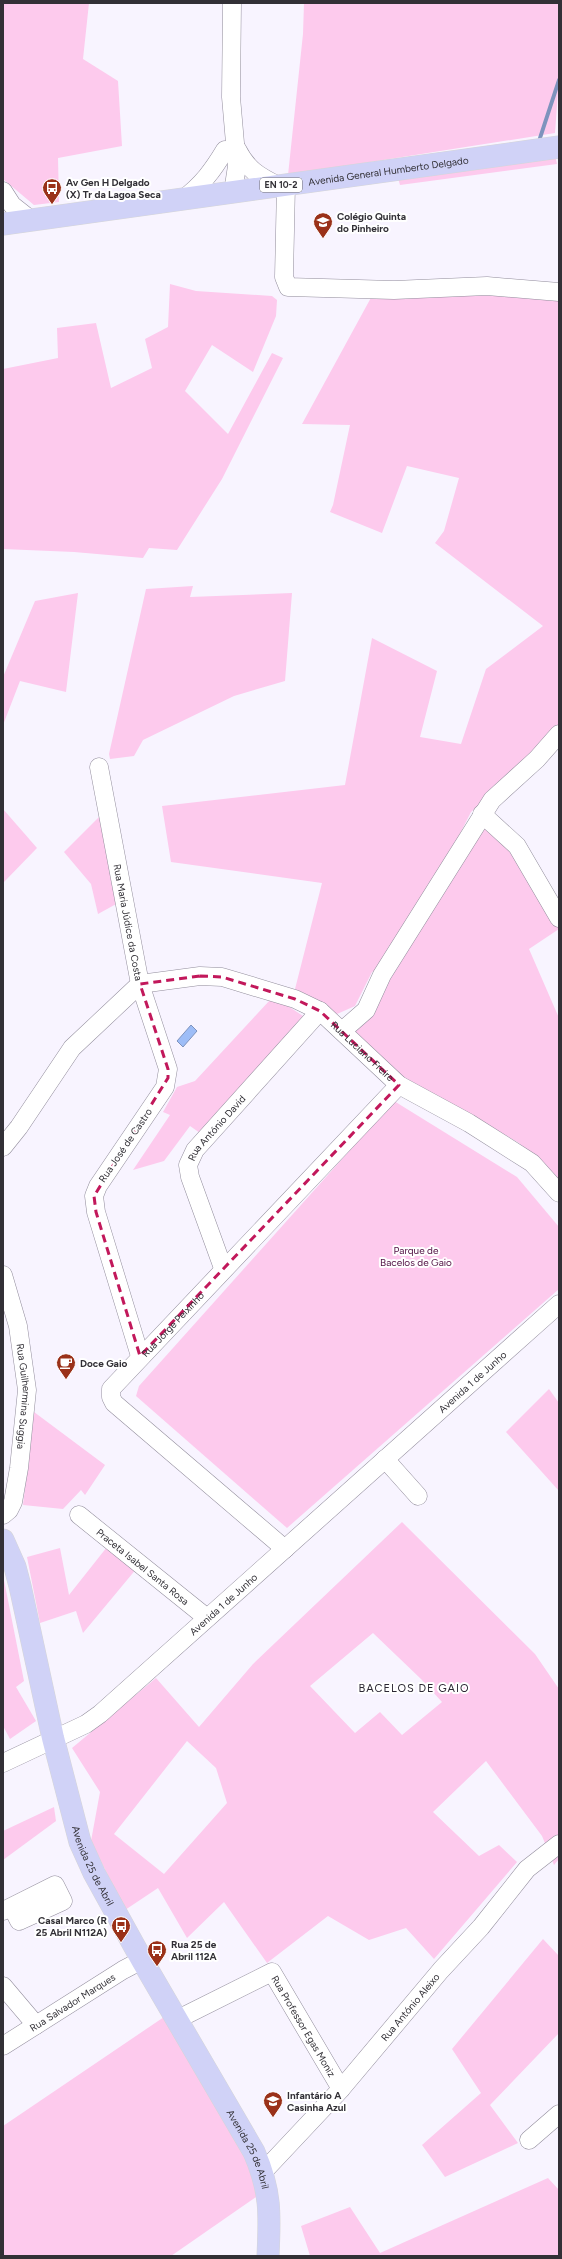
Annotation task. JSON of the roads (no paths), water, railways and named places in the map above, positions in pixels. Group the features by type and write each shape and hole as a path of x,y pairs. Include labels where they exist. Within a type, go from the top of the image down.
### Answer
{"main road":[{"name":"Avenida General Humberto Delgado","path":"3,224 559,147"},
{"name":"Avenida 25 de Abril","path":"3,1540 20,1586 53,1738 80,1842 94,1873 142,1960 254,2152 263,2172 270,2207 268,2256"}],"street":[{"path":"232,3 230,97 231,148 237,166 233,192"},
{"path":"231,148 244,164 262,178 283,185 284,277 288,287 394,290 487,286 559,292"},
{"path":"183,199 198,188 231,148"},
{"path":"3,191 12,205 32,220"},
{"path":"342,1031 366,1010 382,975 492,800 537,759 559,734"},
{"name":"Rua Maria Júdice da Costa","path":"3,1147 19,1127 72,1048 140,984 99,767"},
{"path":"482,814 517,846 559,918"},
{"name":"Rua Luciano Freire","path":"140,984 200,976 222,977 282,994 320,1011 399,1085 469,1123 532,1163 559,1193"},
{"name":"Rua José de Castro","path":"140,984 168,1069 168,1078 165,1087 98,1186 94,1196 96,1212 140,1356"},
{"name":"Rua António David","path":"224,1268 190,1177 188,1165 195,1150 320,1011"},
{"name":"Rua Jorge Peixinho","path":"286,1549 114,1403 111,1397 111,1389 140,1356 399,1085"},
{"name":"Rua Guilhermina Suggia","path":"3,1275 18,1326 27,1390 19,1468 13,1502 9,1510 3,1515"},
{"name":"Avenida 1 de Junho","path":"3,1763 53,1738 86,1724 100,1714 559,1304"},
{"path":"385,1460 418,1496"},
{"name":"Praceta Isabel Santa Rosa","path":"79,1515 207,1618"},
{"name":"Rua António Aleixo","path":"263,2172 341,2089 441,1970 481,1926 527,1869 559,1844"},
{"name":"Rua Salvador Marques","path":"3,2046 123,1970 142,1960"},
{"name":"Rua Professor Egas Moniz","path":"176,2020 272,1972 341,2089"},
{"path":"3,1986 36,2025"},
{"path":"529,2140 559,2114"}],"water":[{"path":"191,1025 197,1031 183,1047 177,1041"}],"waterway":[{"path":"540,138 559,80"}],"place":[{"name":"Av Gen H Delgado (X) Tr da Lagoa Seca","path":"52,205"},
{"name":"Colégio Quinta do Pinheiro","path":"323,239"},
{"name":"Doce Gaio","path":"66,1380"},
{"name":"Casal Marco (R 25 Abril N112A)","path":"121,1943"},
{"name":"Rua 25 de Abril 112A","path":"157,1967"},
{"name":"Infantário A Casinha Azul","path":"273,2118"}],"district":[{"name":"BACELOS DE GAIO","path":"414,1688"}],"park label":[{"name":"Parque de Bacelos de Gaio","path":"416,1256"}]}
